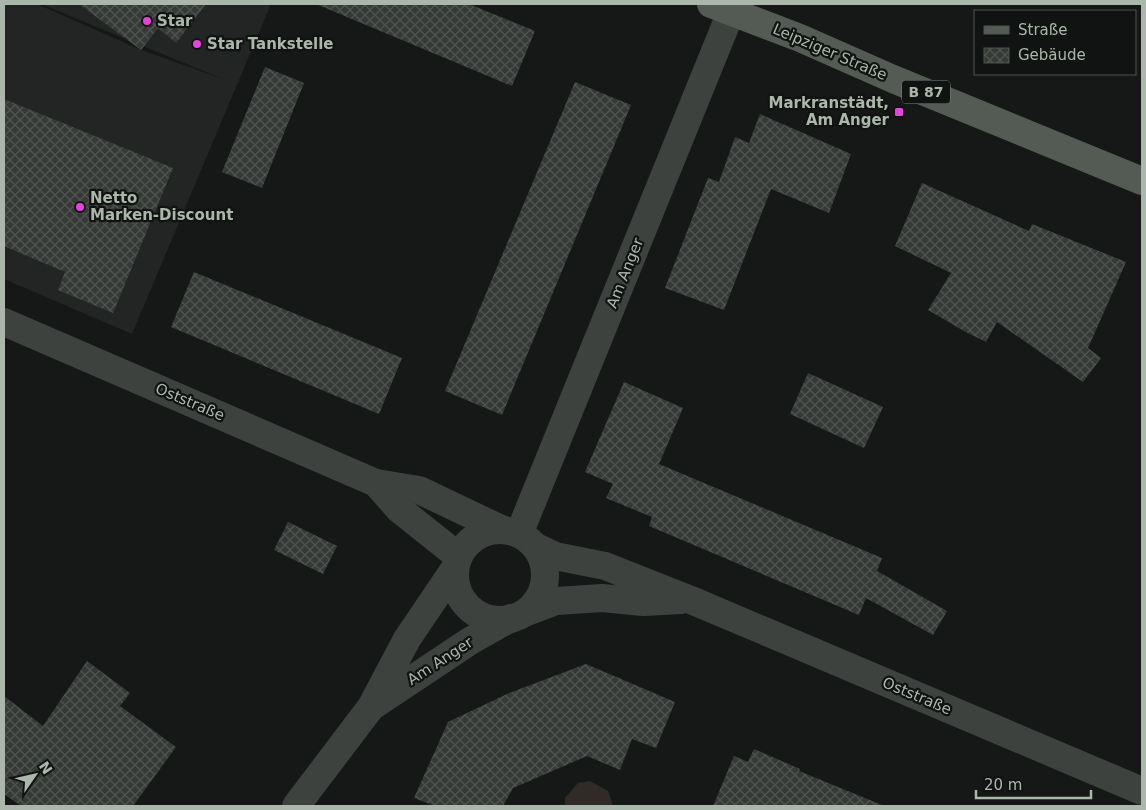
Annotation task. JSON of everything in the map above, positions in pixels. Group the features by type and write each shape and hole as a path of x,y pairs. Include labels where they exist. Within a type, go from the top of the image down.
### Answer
{"main road":[{"name":"Leipziger Straße","path":"721,8 800,38 893,79 1142,181"}],"street":[{"name":"Am Anger","path":"519,537 721,8"},
{"name":"Oststraße","path":"4,322 376,483 419,490 555,556 605,566 686,598 1142,791"},
{"name":"Oststraße","path":"376,483 399,509 457,562 455,583 460,597 469,608 482,616 496,620 519,615 556,601 602,598 643,602 686,598"},
{"path":"457,562 465,544 476,536 488,531 519,537 542,560 545,574 543,588 537,601 519,615"},
{"name":"Am Anger","path":"296,806 371,707 407,638 457,562"},
{"name":"Am Anger","path":"371,707 470,641 519,615"}],"shaded area":[{"path":"4,4 37,4 141,50 223,79 41,4 271,4 132,334 4,279"},
{"path":"590,781 608,791 613,806 565,806 565,798 578,783"}],"building":[{"name":"Star","path":"79,4 206,4 176,43 158,28 141,50"},
{"path":"316,4 469,4 535,31 512,86"},
{"path":"265,67 304,83 262,188 222,172"},
{"path":"575,82 631,105 502,415 445,391"},
{"name":"Netto Marken-Discount","path":"4,99 173,168 113,313 58,290 65,272 4,246"},
{"path":"760,114 851,154 829,213 771,189 724,310 665,288 708,178 719,182 735,137 749,143"},
{"path":"922,183 1029,231 1032,224 1126,262 1088,348 1101,358 1083,382 997,322 986,342 928,310 951,273 895,246"},
{"path":"194,272 402,358 379,414 171,327"},
{"path":"808,373 883,407 864,448 790,414"},
{"path":"624,382 683,408 659,464 882,558 877,571 947,611 933,635 866,598 859,615 649,526 652,517 606,498 613,484 585,472"},
{"path":"288,522 337,546 323,574 274,550"},
{"path":"87,661 130,693 120,706 176,747 133,806 21,806 4,794 4,696 43,726"},
{"path":"586,664 675,702 656,748 632,739 620,770 587,756 513,788 503,806 435,806 414,798 448,722 507,694"},
{"path":"754,749 800,769 799,771 882,806 713,806 734,756 748,762"}],"place":[{"name":"Star","path":"147,21"},
{"name":"Star Tankstelle","path":"197,44"},
{"name":"Markranstädt, Am Anger","path":"899,112"},
{"name":"Netto Marken-Discount","path":"80,207"}]}
